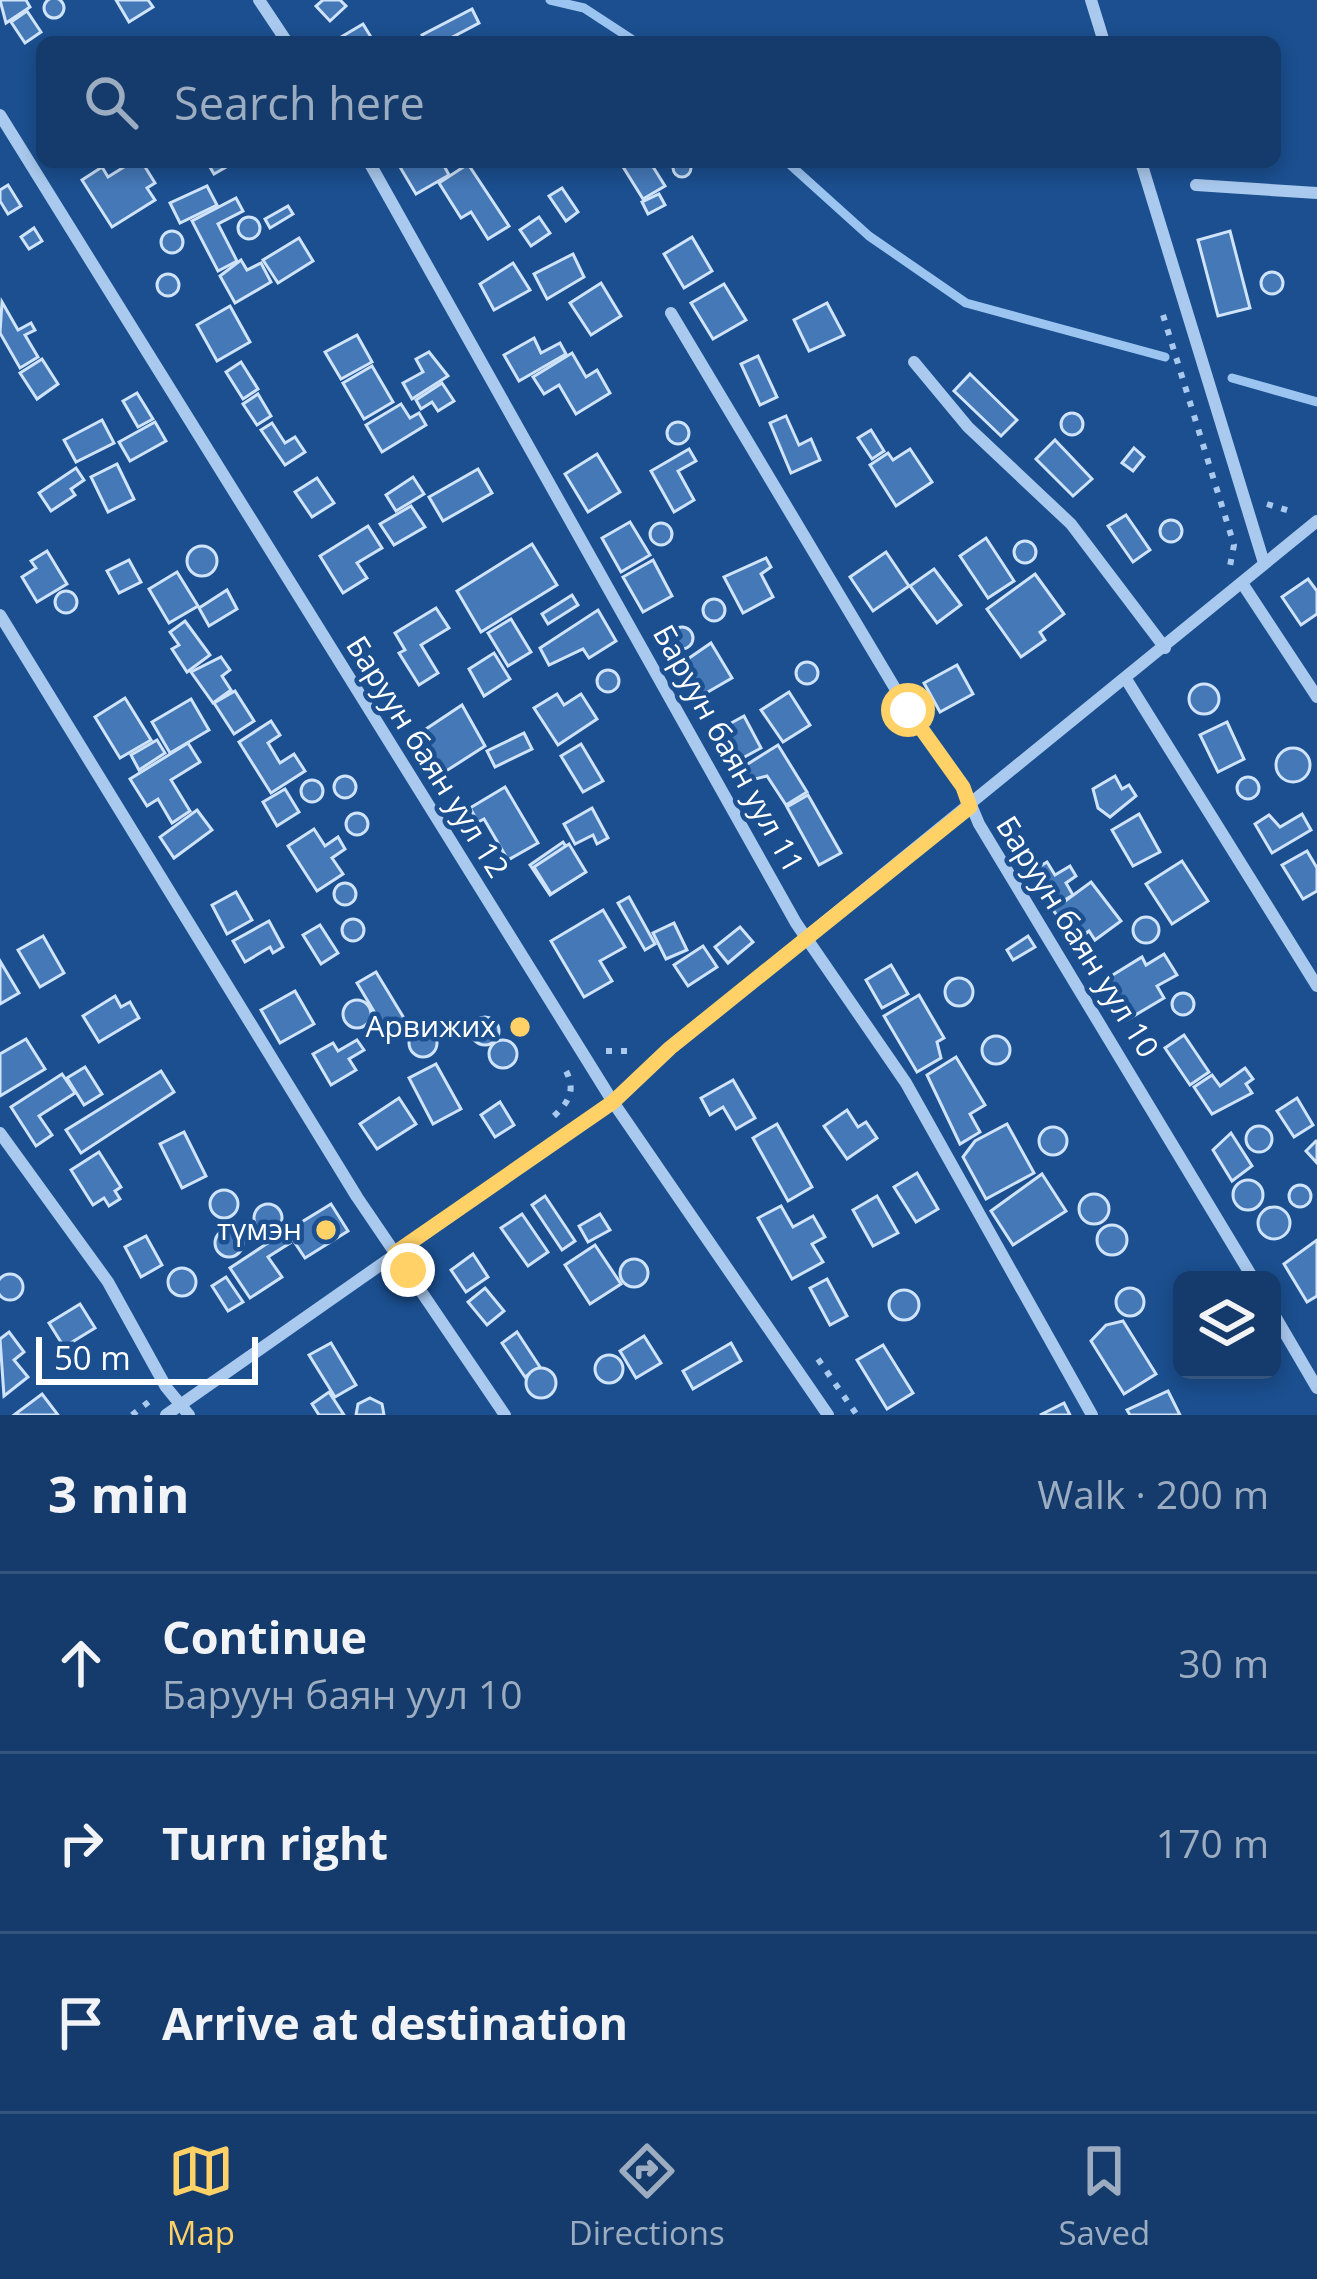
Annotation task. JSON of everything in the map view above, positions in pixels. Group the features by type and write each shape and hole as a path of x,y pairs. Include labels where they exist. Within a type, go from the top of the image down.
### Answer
{"street":[{"path":"259,0 283,36"},
{"path":"1091,0 1103,36"},
{"name":"Баруун баян уул 12","path":"0,115 613,1102 828,1415"},
{"name":"Баруун баян уул 11","path":"372,168 806,939 906,1082 1092,1415"},
{"path":"1143,168 1264,562"},
{"path":"1196,185 1317,194"},
{"name":"Баруун баян уул 10","path":"671,313 908,710 963,787 970,807 1249,1271"},
{"path":"914,362 968,427 1071,524 1165,648"},
{"path":"166,1415 184,1410 395,1253 613,1102 670,1048 1317,521"},
{"path":"1242,583 1317,697"},
{"path":"0,615 395,1253 505,1415"},
{"path":"1126,679 1317,986"},
{"path":"0,1133 108,1282 166,1387 184,1410"},
{"path":"1281,1326 1317,1388"}],"path":[{"path":"1157,295 1234,544 1233,562 1223,575"},
{"path":"602,1049 624,1053 649,1042"},
{"path":"538,1128 568,1103 572,1088 562,1064"},
{"path":"812,1350 857,1415"},
{"path":"132,1415 166,1387"}],"building":[{"path":"0,0 26,0 30,7 6,23"},
{"path":"116,0 148,0 153,7 129,22"},
{"path":"323,0 340,0 346,6 330,21 316,6"},
{"path":"47,1 61,1 61,15 47,15"},
{"path":"472,9 479,23 454,36 422,35"},
{"path":"27,11 41,32 25,43 11,22"},
{"path":"363,24 370,36 343,36"},
{"path":"100,168 108,177 122,168 146,168 155,183 147,188 155,200 112,227 82,180"},
{"path":"401,168 445,168 449,175 416,194"},
{"path":"462,168 471,168 509,226 488,239 471,212 461,218 439,183"},
{"path":"624,168 654,168 665,186 643,199"},
{"path":"673,168 691,168 682,177"},
{"path":"8,185 21,206 8,214 0,190"},
{"path":"207,186 217,205 180,223 170,203"},
{"path":"562,188 578,212 566,221 549,196"},
{"path":"659,194 665,205 648,214 642,202"},
{"path":"236,198 243,211 218,224 237,261 218,271 192,221"},
{"path":"288,206 293,214 270,228 265,219"},
{"path":"249,217 260,228 249,239 238,228"},
{"path":"539,217 550,233 531,246 520,230"},
{"path":"34,228 42,241 29,249 21,237"},
{"path":"172,231 183,242 172,253 161,242"},
{"path":"1230,231 1250,308 1218,316 1198,240"},
{"path":"692,237 712,271 684,288 664,254"},
{"path":"299,238 313,261 278,283 263,260"},
{"path":"573,254 584,277 547,299 534,274"},
{"path":"241,260 247,270 261,263 271,282 235,303 220,276"},
{"path":"513,263 530,290 494,310 480,284"},
{"path":"1272,272 1283,283 1272,294 1261,283"},
{"path":"168,274 179,285 168,296 157,285"},
{"path":"601,283 621,316 591,335 570,303"},
{"path":"724,284 746,320 713,339 691,303"},
{"path":"2,302 18,330 31,323 35,330 25,335 38,357 20,368 0,333"},
{"path":"827,303 844,335 809,351 794,320"},
{"path":"230,306 250,342 217,361 197,325"},
{"path":"357,335 372,362 341,379 325,352"},
{"path":"534,338 541,353 560,343 566,354 519,381 504,355"},
{"path":"429,352 448,376 412,399 403,383 423,372 416,359"},
{"path":"572,353 586,377 597,370 610,393 576,414 559,385 544,394 533,377"},
{"path":"758,356 777,397 760,405 741,364"},
{"path":"42,359 58,384 37,399 20,373"},
{"path":"241,362 258,389 243,399 226,372"},
{"path":"372,366 393,402 364,419 343,383"},
{"path":"970,374 1017,420 1001,436 954,391"},
{"path":"442,383 454,401 438,411 432,402 421,409 416,400"},
{"path":"137,393 153,419 138,427 123,401"},
{"path":"258,394 271,416 257,425 243,404"},
{"path":"401,404 410,418 419,413 426,425 382,452 366,425"},
{"path":"1072,413 1083,424 1072,435 1061,424"},
{"path":"786,416 799,445 811,439 820,460 791,473 770,423"},
{"path":"102,420 114,443 76,462 64,440"},
{"path":"155,422 166,441 130,461 119,442"},
{"path":"678,422 689,433 678,444 667,433"},
{"path":"272,423 285,443 295,437 305,452 285,465 261,430"},
{"path":"871,430 884,451 872,459 858,438"},
{"path":"1055,440 1092,479 1073,496 1036,459"},
{"path":"1134,448 1144,457 1133,471 1122,463"},
{"path":"689,449 696,461 678,471 694,500 674,512 651,471"},
{"path":"910,449 932,482 896,506 870,465 888,453 893,460"},
{"path":"597,454 620,492 588,512 565,474"},
{"path":"117,464 134,499 108,512 91,477"},
{"path":"76,468 84,480 71,489 75,495 51,511 39,493"},
{"path":"478,469 492,493 443,521 429,497"},
{"path":"413,477 424,494 396,511 386,495"},
{"path":"317,478 334,503 312,517 295,492"},
{"path":"411,506 425,527 394,545 380,524"},
{"path":"1126,515 1150,550 1133,562 1108,526"},
{"path":"1171,520 1182,531 1171,542 1160,531"},
{"path":"630,522 650,555 621,572 602,538"},
{"path":"661,523 672,534 661,545 650,534"},
{"path":"368,526 382,548 357,563 367,578 343,593 320,556"},
{"path":"986,538 1014,581 988,598 960,556"},
{"path":"1025,541 1036,552 1025,563 1014,552"},
{"path":"532,544 557,585 481,632 457,591"},
{"path":"202,546 213,550 217,561 213,572 202,576 191,572 187,561 191,550"},
{"path":"47,551 67,584 37,602 22,577 36,568 31,561"},
{"path":"886,552 909,586 873,611 850,577"},
{"path":"766,558 771,567 761,574 773,597 743,613 724,577"},
{"path":"129,560 141,582 119,593 107,571"},
{"path":"653,560 672,596 643,612 623,577"},
{"path":"934,569 961,605 937,623 910,586"},
{"path":"177,572 198,606 169,623 149,589"},
{"path":"1035,574 1064,614 1040,632 1045,640 1021,657 987,609"},
{"path":"1308,579 1317,591 1317,614 1301,625 1282,597"},
{"path":"227,590 237,609 209,626 199,608"},
{"path":"66,591 77,602 66,613 55,602"},
{"path":"572,595 578,605 548,624 542,614"},
{"path":"714,599 725,610 714,621 703,610"},
{"path":"436,608 449,628 421,645 438,673 419,685 399,653 405,650 395,633"},
{"path":"598,610 616,641 589,658 583,649 549,665 540,648"},
{"path":"511,619 531,652 508,666 488,633"},
{"path":"185,621 210,655 187,672 172,649 179,645 170,632"},
{"path":"682,627 693,638 682,649 671,638"},
{"path":"711,643 732,678 701,696 682,663"},
{"path":"494,653 510,679 484,696 469,669"},
{"path":"221,657 230,670 222,676 231,690 213,703 191,672"},
{"path":"807,662 818,673 807,684 796,673"},
{"path":"957,665 973,694 940,712 924,683"},
{"path":"608,670 619,681 608,692 597,681"},
{"path":"1204,684 1219,699 1204,714 1189,699"},
{"path":"235,691 254,721 234,734 214,703"},
{"path":"789,692 810,725 783,742 761,710"},
{"path":"557,694 564,705 581,694 597,719 558,745 534,708"},
{"path":"125,698 151,740 120,758 95,717"},
{"path":"191,699 209,730 170,753 152,722"},
{"path":"462,705 485,746 443,773 420,733"},
{"path":"744,716 761,748 739,760 722,728"},
{"path":"271,721 280,735 268,743 280,763 294,754 305,771 271,793 239,742"},
{"path":"1227,722 1244,759 1218,772 1200,735"},
{"path":"524,733 532,749 495,767 487,751"},
{"path":"157,740 165,753 139,770 131,755"},
{"path":"188,743 200,762 171,780 190,811 172,823 158,799 147,806 130,779"},
{"path":"581,744 603,781 583,792 561,756"},
{"path":"778,745 807,792 786,805 767,776 751,780 743,767"},
{"path":"1293,748 1305,753 1310,765 1305,777 1293,782 1281,777 1276,765 1281,753"},
{"path":"345,776 356,787 345,798 334,787"},
{"path":"1115,776 1122,789 1129,785 1136,796 1110,817 1098,808 1093,789"},
{"path":"1248,777 1259,788 1248,799 1237,788"},
{"path":"312,780 323,791 312,802 301,791"},
{"path":"505,787 538,843 508,860 484,819 478,822 470,808"},
{"path":"285,789 299,812 277,826 263,802"},
{"path":"808,795 841,853 819,865 787,807"},
{"path":"592,808 608,838 597,844 593,835 575,844 564,824"},
{"path":"197,810 212,830 174,858 160,837"},
{"path":"357,813 368,824 357,835 346,824"},
{"path":"1139,814 1160,852 1133,866 1112,830"},
{"path":"1302,814 1311,830 1272,853 1255,824 1269,815 1280,827"},
{"path":"314,829 325,846 338,837 345,849 332,858 343,874 317,891 288,846"},
{"path":"563,842 583,873 550,895 530,865"},
{"path":"569,844 586,872 551,894 534,867"},
{"path":"1307,851 1317,868 1317,891 1303,899 1282,865"},
{"path":"1182,861 1208,901 1172,924 1146,884"},
{"path":"1047,862 1055,875 1070,866 1076,876 1066,883 1073,895 1056,905 1034,870"},
{"path":"1091,882 1121,921 1095,940 1089,931 1076,941 1053,910"},
{"path":"345,883 356,894 345,905 334,894"},
{"path":"236,892 252,920 227,934 212,905"},
{"path":"629,897 655,944 645,950 618,903"},
{"path":"603,910 625,947 600,961 612,981 584,997 551,941"},
{"path":"1146,917 1159,930 1146,943 1133,930"},
{"path":"353,919 364,930 353,941 342,930"},
{"path":"269,921 283,947 273,953 270,947 245,962 233,941"},
{"path":"674,923 687,950 666,959 653,933"},
{"path":"320,925 338,953 321,964 303,935"},
{"path":"740,927 753,942 728,963 715,947"},
{"path":"43,936 64,973 40,987 18,950"},
{"path":"1028,936 1035,947 1013,960 1007,950"},
{"path":"703,946 717,967 688,986 674,965"},
{"path":"1164,954 1177,975 1157,986 1164,998 1127,1020 1103,981 1142,957 1146,965"},
{"path":"0,961 19,993 0,1004"},
{"path":"891,965 908,994 882,1008 866,980"},
{"path":"376,972 410,1028 391,1040 357,983"},
{"path":"959,978 969,982 973,992 969,1002 959,1006 949,1002 945,992 949,982"},
{"path":"295,991 314,1024 280,1043 261,1010"},
{"path":"1183,993 1194,1004 1183,1015 1172,1004"},
{"path":"919,995 944,1038 937,1042 941,1058 917,1072 884,1016"},
{"path":"115,996 121,1007 130,1002 139,1018 99,1042 83,1016"},
{"path":"357,1000 367,1004 371,1014 367,1024 357,1028 347,1024 343,1014 347,1004"},
{"path":"485,1017 495,1021 499,1031 495,1041 485,1045 475,1041 471,1031 475,1021"},
{"path":"423,1029 433,1033 437,1043 433,1053 423,1057 413,1053 409,1043 413,1033"},
{"path":"1184,1035 1209,1072 1190,1085 1165,1048"},
{"path":"996,1036 1006,1040 1010,1050 1006,1060 996,1064 986,1060 982,1050 986,1040"},
{"path":"26,1039 45,1069 0,1096 0,1054"},
{"path":"357,1040 364,1050 349,1059 356,1070 331,1085 313,1054 333,1043 338,1051"},
{"path":"503,1040 513,1044 517,1054 513,1064 503,1068 493,1064 489,1054 493,1044"},
{"path":"956,1057 985,1105 970,1114 980,1132 960,1144 927,1075"},
{"path":"436,1064 461,1109 433,1124 409,1078"},
{"path":"85,1067 102,1094 84,1105 67,1078"},
{"path":"1245,1068 1253,1079 1246,1084 1252,1093 1212,1114 1194,1087 1212,1075 1220,1086"},
{"path":"161,1071 174,1092 81,1153 66,1130"},
{"path":"62,1074 75,1093 39,1116 52,1135 36,1146 11,1107"},
{"path":"733,1080 755,1118 736,1129 723,1107 710,1115 701,1098"},
{"path":"399,1098 416,1124 377,1149 360,1124"},
{"path":"1297,1098 1313,1125 1294,1137 1277,1111"},
{"path":"500,1102 514,1125 495,1137 481,1115"},
{"path":"847,1110 858,1127 866,1122 877,1138 847,1159 824,1126"},
{"path":"777,1124 812,1187 788,1201 753,1138"},
{"path":"1007,1124 1034,1173 986,1199 963,1157 975,1141"},
{"path":"1259,1126 1272,1139 1259,1152 1246,1139"},
{"path":"1053,1127 1063,1131 1067,1141 1063,1151 1053,1155 1043,1151 1039,1141 1043,1131"},
{"path":"184,1132 206,1176 182,1188 160,1144"},
{"path":"1231,1133 1252,1166 1232,1181 1213,1150"},
{"path":"1317,1141 1317,1163 1306,1151"},
{"path":"99,1152 121,1187 115,1191 120,1199 109,1206 104,1198 93,1205 71,1170"},
{"path":"917,1173 938,1209 916,1222 894,1187"},
{"path":"1042,1174 1066,1211 1013,1245 991,1211"},
{"path":"1248,1180 1259,1184 1263,1195 1259,1206 1248,1210 1237,1206 1233,1195 1237,1184"},
{"path":"1300,1185 1311,1196 1300,1207 1289,1196"},
{"path":"224,1190 234,1194 238,1204 234,1214 224,1218 214,1214 210,1204 214,1194"},
{"path":"1094,1194 1109,1209 1094,1224 1079,1209"},
{"path":"545,1196 575,1241 562,1250 532,1205"},
{"path":"877,1196 898,1233 873,1246 853,1210"},
{"path":"268,1204 278,1208 282,1218 278,1228 268,1232 258,1228 254,1218 258,1208"},
{"path":"331,1204 348,1231 305,1258 287,1231"},
{"path":"781,1206 793,1227 813,1216 825,1237 812,1244 823,1262 792,1279 758,1218"},
{"path":"1274,1207 1286,1211 1290,1223 1286,1235 1274,1239 1262,1235 1258,1223 1262,1211"},
{"path":"522,1214 548,1252 528,1266 501,1228"},
{"path":"600,1214 610,1230 588,1242 579,1226"},
{"path":"1112,1225 1127,1240 1112,1255 1097,1240"},
{"path":"229,1229 239,1233 243,1243 239,1253 229,1257 219,1253 215,1243 219,1233"},
{"path":"283,1233 290,1243 268,1257 282,1277 250,1298 230,1268"},
{"path":"146,1236 162,1265 141,1277 125,1247"},
{"path":"1317,1240 1317,1296 1307,1302 1284,1264"},
{"path":"595,1245 621,1284 590,1304 565,1265"},
{"path":"473,1254 488,1277 466,1292 451,1270"},
{"path":"634,1259 644,1263 648,1273 644,1283 634,1287 624,1283 620,1273 624,1263"},
{"path":"182,1268 192,1272 196,1282 192,1292 182,1296 172,1292 168,1282 172,1272"},
{"path":"15,1275 22,1282 20,1297 0,1297 0,1277"},
{"path":"226,1277 243,1302 228,1311 212,1286"},
{"path":"827,1279 847,1316 830,1325 810,1288"},
{"path":"485,1288 504,1311 487,1325 468,1302"},
{"path":"1130,1288 1140,1292 1144,1302 1140,1312 1130,1316 1120,1312 1116,1302 1120,1292"},
{"path":"904,1290 915,1294 919,1305 915,1316 904,1320 893,1316 889,1305 893,1294"},
{"path":"80,1304 95,1328 64,1347 49,1323"},
{"path":"1123,1321 1156,1374 1124,1394 1091,1341 1106,1325"},
{"path":"9,1332 24,1352 14,1360 28,1377 4,1396 0,1339"},
{"path":"517,1332 540,1367 525,1377 502,1343"},
{"path":"644,1336 661,1363 636,1378 620,1351"},
{"path":"331,1343 356,1385 335,1397 309,1355"},
{"path":"731,1343 741,1361 693,1389 683,1371"},
{"path":"883,1345 913,1393 887,1409 857,1360"},
{"path":"609,1355 619,1359 623,1369 619,1379 609,1383 599,1379 595,1369 599,1359"},
{"path":"541,1368 556,1383 541,1398 526,1383"},
{"path":"1168,1391 1180,1415 1130,1415 1127,1410"},
{"path":"329,1392 344,1415 319,1415 312,1404"},
{"path":"42,1394 58,1415 14,1415"},
{"path":"370,1398 382,1404 384,1415 356,1415 358,1404"},
{"path":"1064,1403 1070,1415 1040,1415"}],"waterway":[{"path":"550,0 584,8 627,36"},
{"path":"794,168 869,236 966,303 1165,357"},
{"path":"1232,378 1317,402"}],"place":[{"name":"Арвижих","path":"520,1027"},
{"name":"түмэн","path":"326,1230"}],"route":[{"path":"408,1270 395,1253 613,1102 670,1048 970,807 963,787 908,710"}]}
